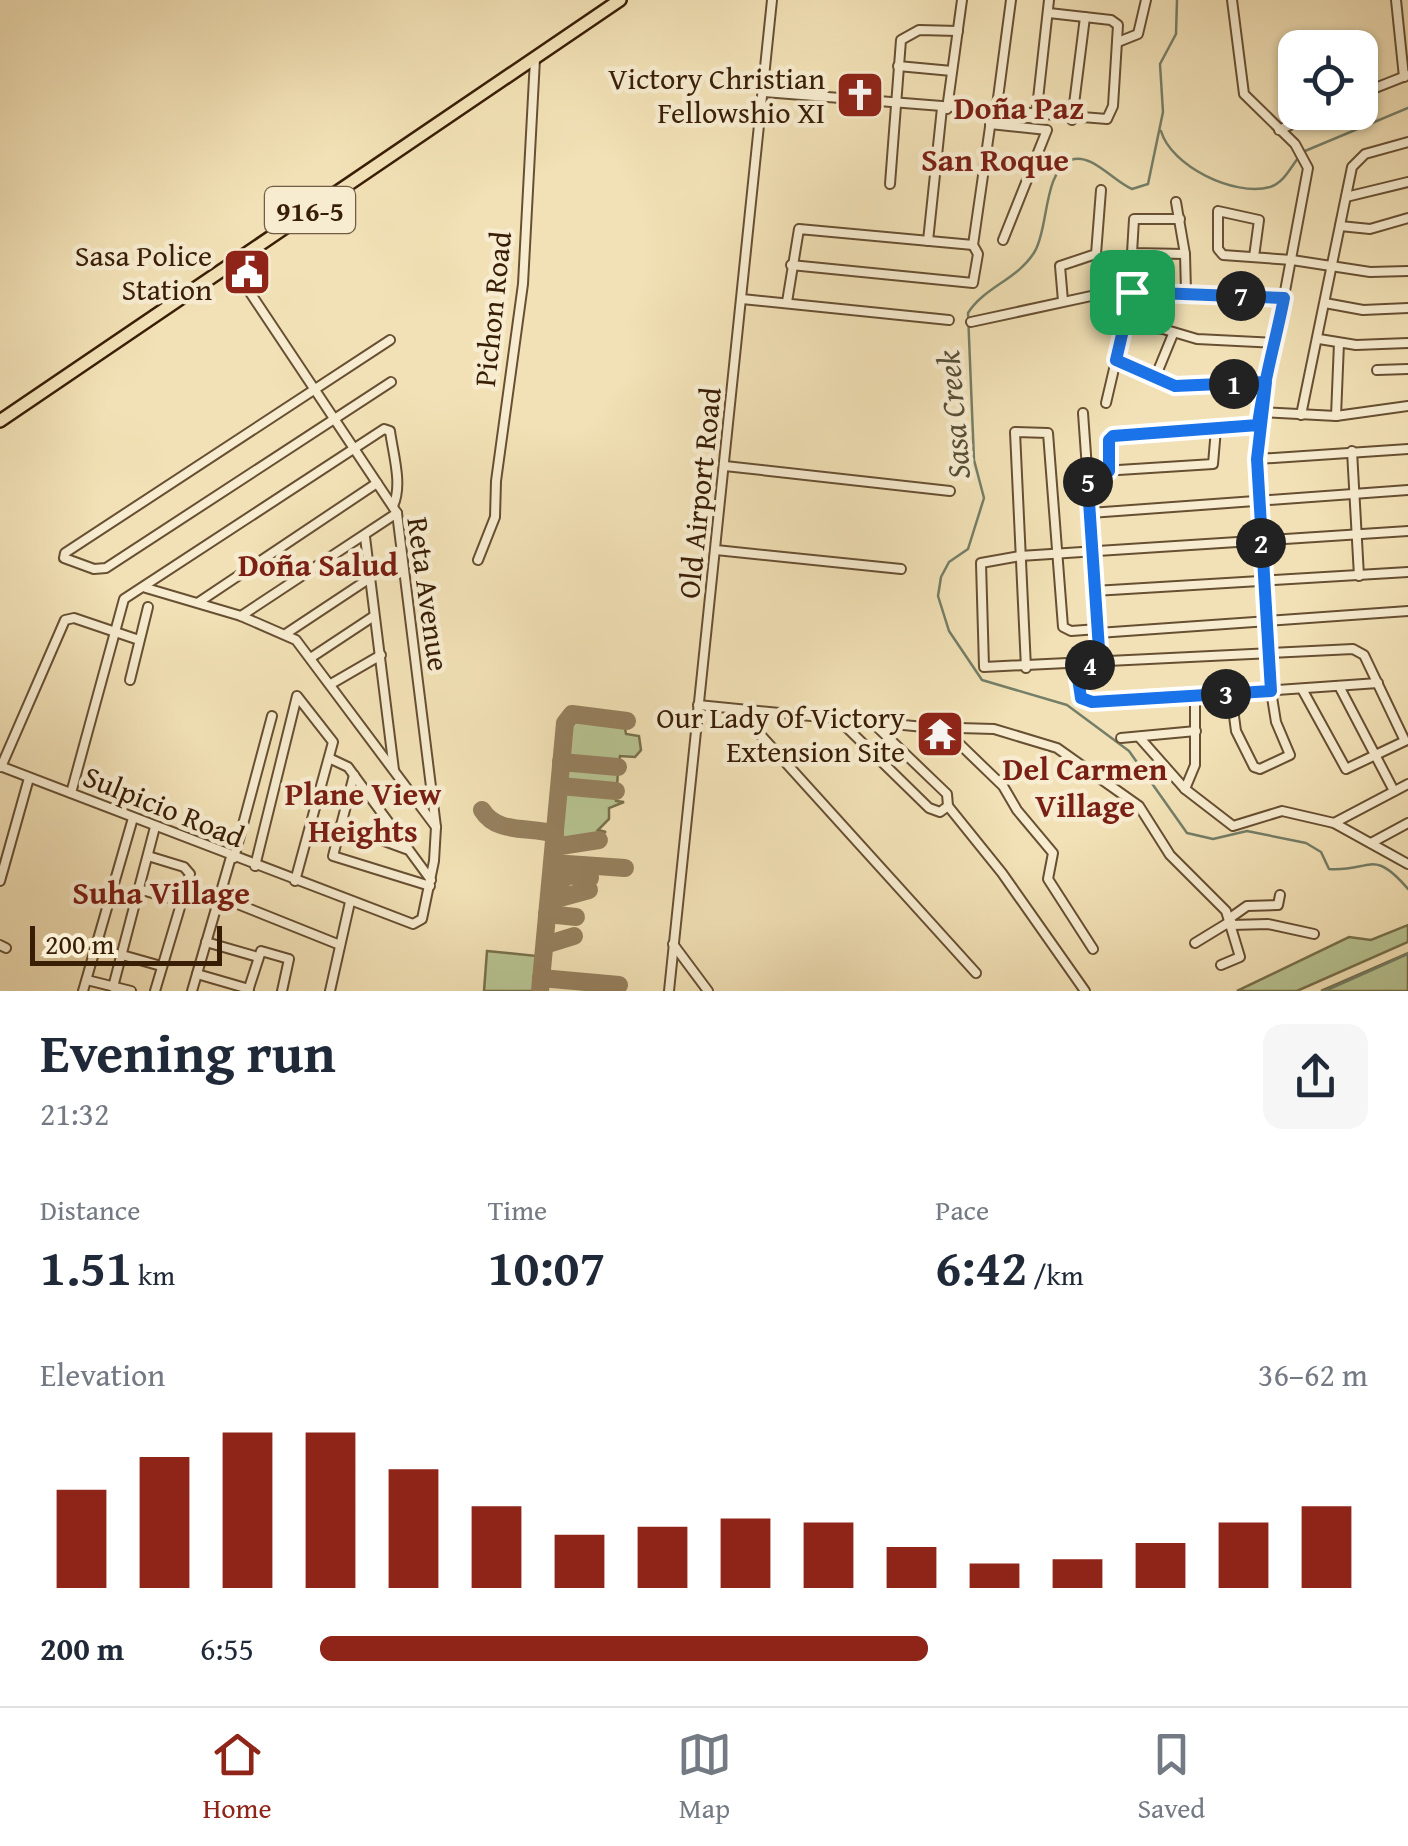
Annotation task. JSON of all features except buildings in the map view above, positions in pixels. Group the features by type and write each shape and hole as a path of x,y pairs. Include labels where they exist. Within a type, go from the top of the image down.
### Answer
{"main road":[{"name":"916-5","path":"0,421 620,0"}],"street":[{"name":"Old Airport Road","path":"669,991 772,0"},
{"path":"928,241 962,0"},
{"path":"791,265 973,283 978,258 973,245 1011,0"},
{"path":"1036,116 1050,0"},
{"path":"1118,42 1138,34 1146,0"},
{"path":"1232,0 1244,94 1278,129"},
{"path":"1378,87 1406,76 1396,0"},
{"path":"764,92 1103,121 1110,116 1117,23 1049,13"},
{"path":"1072,120 1085,17"},
{"path":"890,184 893,104 902,40 908,34 958,31"},
{"name":"Pichon Road","path":"478,560 495,517 496,480 523,284 535,58"},
{"path":"898,66 952,71"},
{"path":"990,124 1047,130 1003,240"},
{"path":"1231,694 1236,731 1258,769 1290,754 1276,722 1271,691 1258,425 1308,168 1300,150 1279,130"},
{"path":"1300,415 1319,339 1352,166 1364,154 1408,142"},
{"path":"1346,197 1408,182"},
{"path":"1063,301 1060,266 1096,254 1100,190"},
{"path":"1176,202 1185,254 1186,292"},
{"path":"1254,257 1259,220 1225,210 1216,213 1219,252 1254,257 1292,260 1333,267 1408,272"},
{"path":"1340,226 1370,230 1408,218"},
{"path":"1180,220 1134,219 1132,253 1185,254"},
{"path":"787,302 796,230 973,245"},
{"name":"Reta Avenue","path":"231,264 395,510 436,827 422,919"},
{"path":"971,322 1063,301 1132,292 1284,298"},
{"path":"1106,404 1132,292"},
{"path":"742,299 948,320"},
{"path":"1325,303 1364,310 1408,308"},
{"path":"1124,328 1275,343"},
{"path":"1154,378 1173,334"},
{"path":"1319,339 1339,343 1408,343"},
{"path":"390,340 65,554 66,560 94,569 106,568 391,382"},
{"path":"1336,416 1339,343"},
{"path":"1116,360 1154,378 1185,386 1266,382"},
{"path":"1376,370 1408,369"},
{"path":"1260,412 1336,416 1408,406"},
{"path":"1084,413 1100,664"},
{"path":"1109,471 1111,436 1258,425"},
{"path":"1087,472 1213,464 1216,428"},
{"path":"71,793 124,599 354,447 389,430 398,493 395,510 365,536 241,616"},
{"path":"1026,668 1013,433 1046,431 1062,627 1098,631 1408,611"},
{"path":"1257,459 1408,449"},
{"path":"1352,452 1360,576"},
{"path":"725,466 950,491"},
{"path":"199,602 377,483"},
{"path":"1090,512 1408,490"},
{"path":"1302,689 1343,768 1352,770 1406,739 1358,650 984,667 980,566 984,560 1091,550 1408,531"},
{"path":"365,536 394,774"},
{"path":"716,550 902,569"},
{"path":"1094,591 1408,572"},
{"path":"287,633 370,578"},
{"path":"146,588 287,633 312,657 436,827"},
{"path":"130,680 148,607"},
{"path":"312,657 374,616"},
{"path":"0,766 65,620 70,617 139,640"},
{"path":"331,684 381,655"},
{"path":"1076,665 1078,691 1085,701 1378,684"},
{"path":"1339,686 1394,791"},
{"path":"254,866 297,696 332,739 294,881"},
{"path":"1185,789 1194,765 1195,696"},
{"path":"698,705 944,729 994,729 1064,753 1132,798 1170,855 1231,921 1240,957 1221,964"},
{"path":"738,710 976,973"},
{"path":"192,991 272,716"},
{"path":"838,719 920,801 944,809 1002,873 1085,991"},
{"path":"872,723 947,794 944,809"},
{"path":"944,729 1004,786 1017,810 1053,853 1048,879 1093,949"},
{"path":"1120,738 1196,731"},
{"path":"1139,737 1185,789 1234,826 1278,810 1334,823 1408,864"},
{"path":"328,758 346,764 430,883"},
{"name":"Sulpicio Road","path":"0,766 350,902 413,924 422,919"},
{"path":"354,775 333,856 430,883"},
{"path":"0,880 29,778"},
{"path":"1334,823 1408,784"},
{"path":"83,991 132,818"},
{"path":"1371,842 1408,823"},
{"path":"341,825 406,849"},
{"path":"114,986 155,827"},
{"path":"148,856 189,871 154,991"},
{"path":"139,889 182,902"},
{"path":"1195,943 1231,921 1246,906 1278,905 1280,895"},
{"path":"220,897 340,945"},
{"path":"330,991 350,902"},
{"path":"1231,921 1314,934"},
{"path":"206,942 258,957"},
{"path":"673,944 708,991"},
{"path":"198,974 248,990 258,957 264,951 289,958 282,991"},
{"path":"122,955 161,966"},
{"path":"87,980 130,991"}],"green space":[{"path":"575,718 624,723 626,734 639,736 641,750 635,757 620,756 619,764 567,760 571,721"},
{"path":"567,764 618,768 617,789 565,783"},
{"path":"565,788 616,794 616,801 624,802 609,808 609,819 598,830 606,832 559,844"},
{"path":"1408,925 1408,942 1297,991 1237,991 1349,937 1371,940"},
{"path":"487,951 537,956 534,991 484,991"},
{"path":"1408,953 1408,991 1321,991"}],"waterway":[{"name":"Sasa Creek","path":"1177,0 1176,34 1160,64 1163,112 1148,184 1132,189 1086,160 1071,160 1062,166 1051,188 1035,251 1020,269 983,296 968,313 974,460 984,498 968,549 949,562 938,596 949,631 982,680 1067,705 1129,751 1187,833 1213,839 1247,831 1306,843 1321,852 1329,869 1378,865 1408,889"},
{"path":"1305,151 1408,108"},
{"path":"1161,131 1167,144 1190,167 1239,187 1275,185 1298,158"},
{"path":"1325,991 1408,954"}],"taxiway":[{"path":"540,991 565,723 572,714 627,721"},
{"path":"561,762 618,767"},
{"path":"560,786 616,791"},
{"path":"482,810 488,818 505,826 555,834"},
{"path":"554,847 599,840"},
{"path":"553,863 625,868"},
{"path":"550,891 568,875 590,878"},
{"path":"549,901 589,890"},
{"path":"547,914 576,917"},
{"path":"545,945 574,936"},
{"path":"541,978 619,985"}],"place":[{"name":"Victory Christian Fellowshio XI","path":"860,95"},
{"name":"Sasa Police Station","path":"247,272"},
{"name":"Our Lady Of Victory Extension Site","path":"940,734"}],"district":[{"name":"Doña Paz","path":"1019,107"},
{"name":"San Roque","path":"995,159"},
{"name":"Doña Salud","path":"318,564"},
{"name":"Del Carmen Village","path":"1085,786"},
{"name":"Plane View Heights","path":"363,812"},
{"name":"Suha Village","path":"161,892"}],"route":[{"path":"1132,292 1116,360 1175,386 1266,382 1260,412 1257,459 1271,691 1092,702 1081,698 1078,691 1076,665 1100,664 1087,472 1109,471 1111,436 1258,425 1260,412 1284,298 1132,292"}]}
